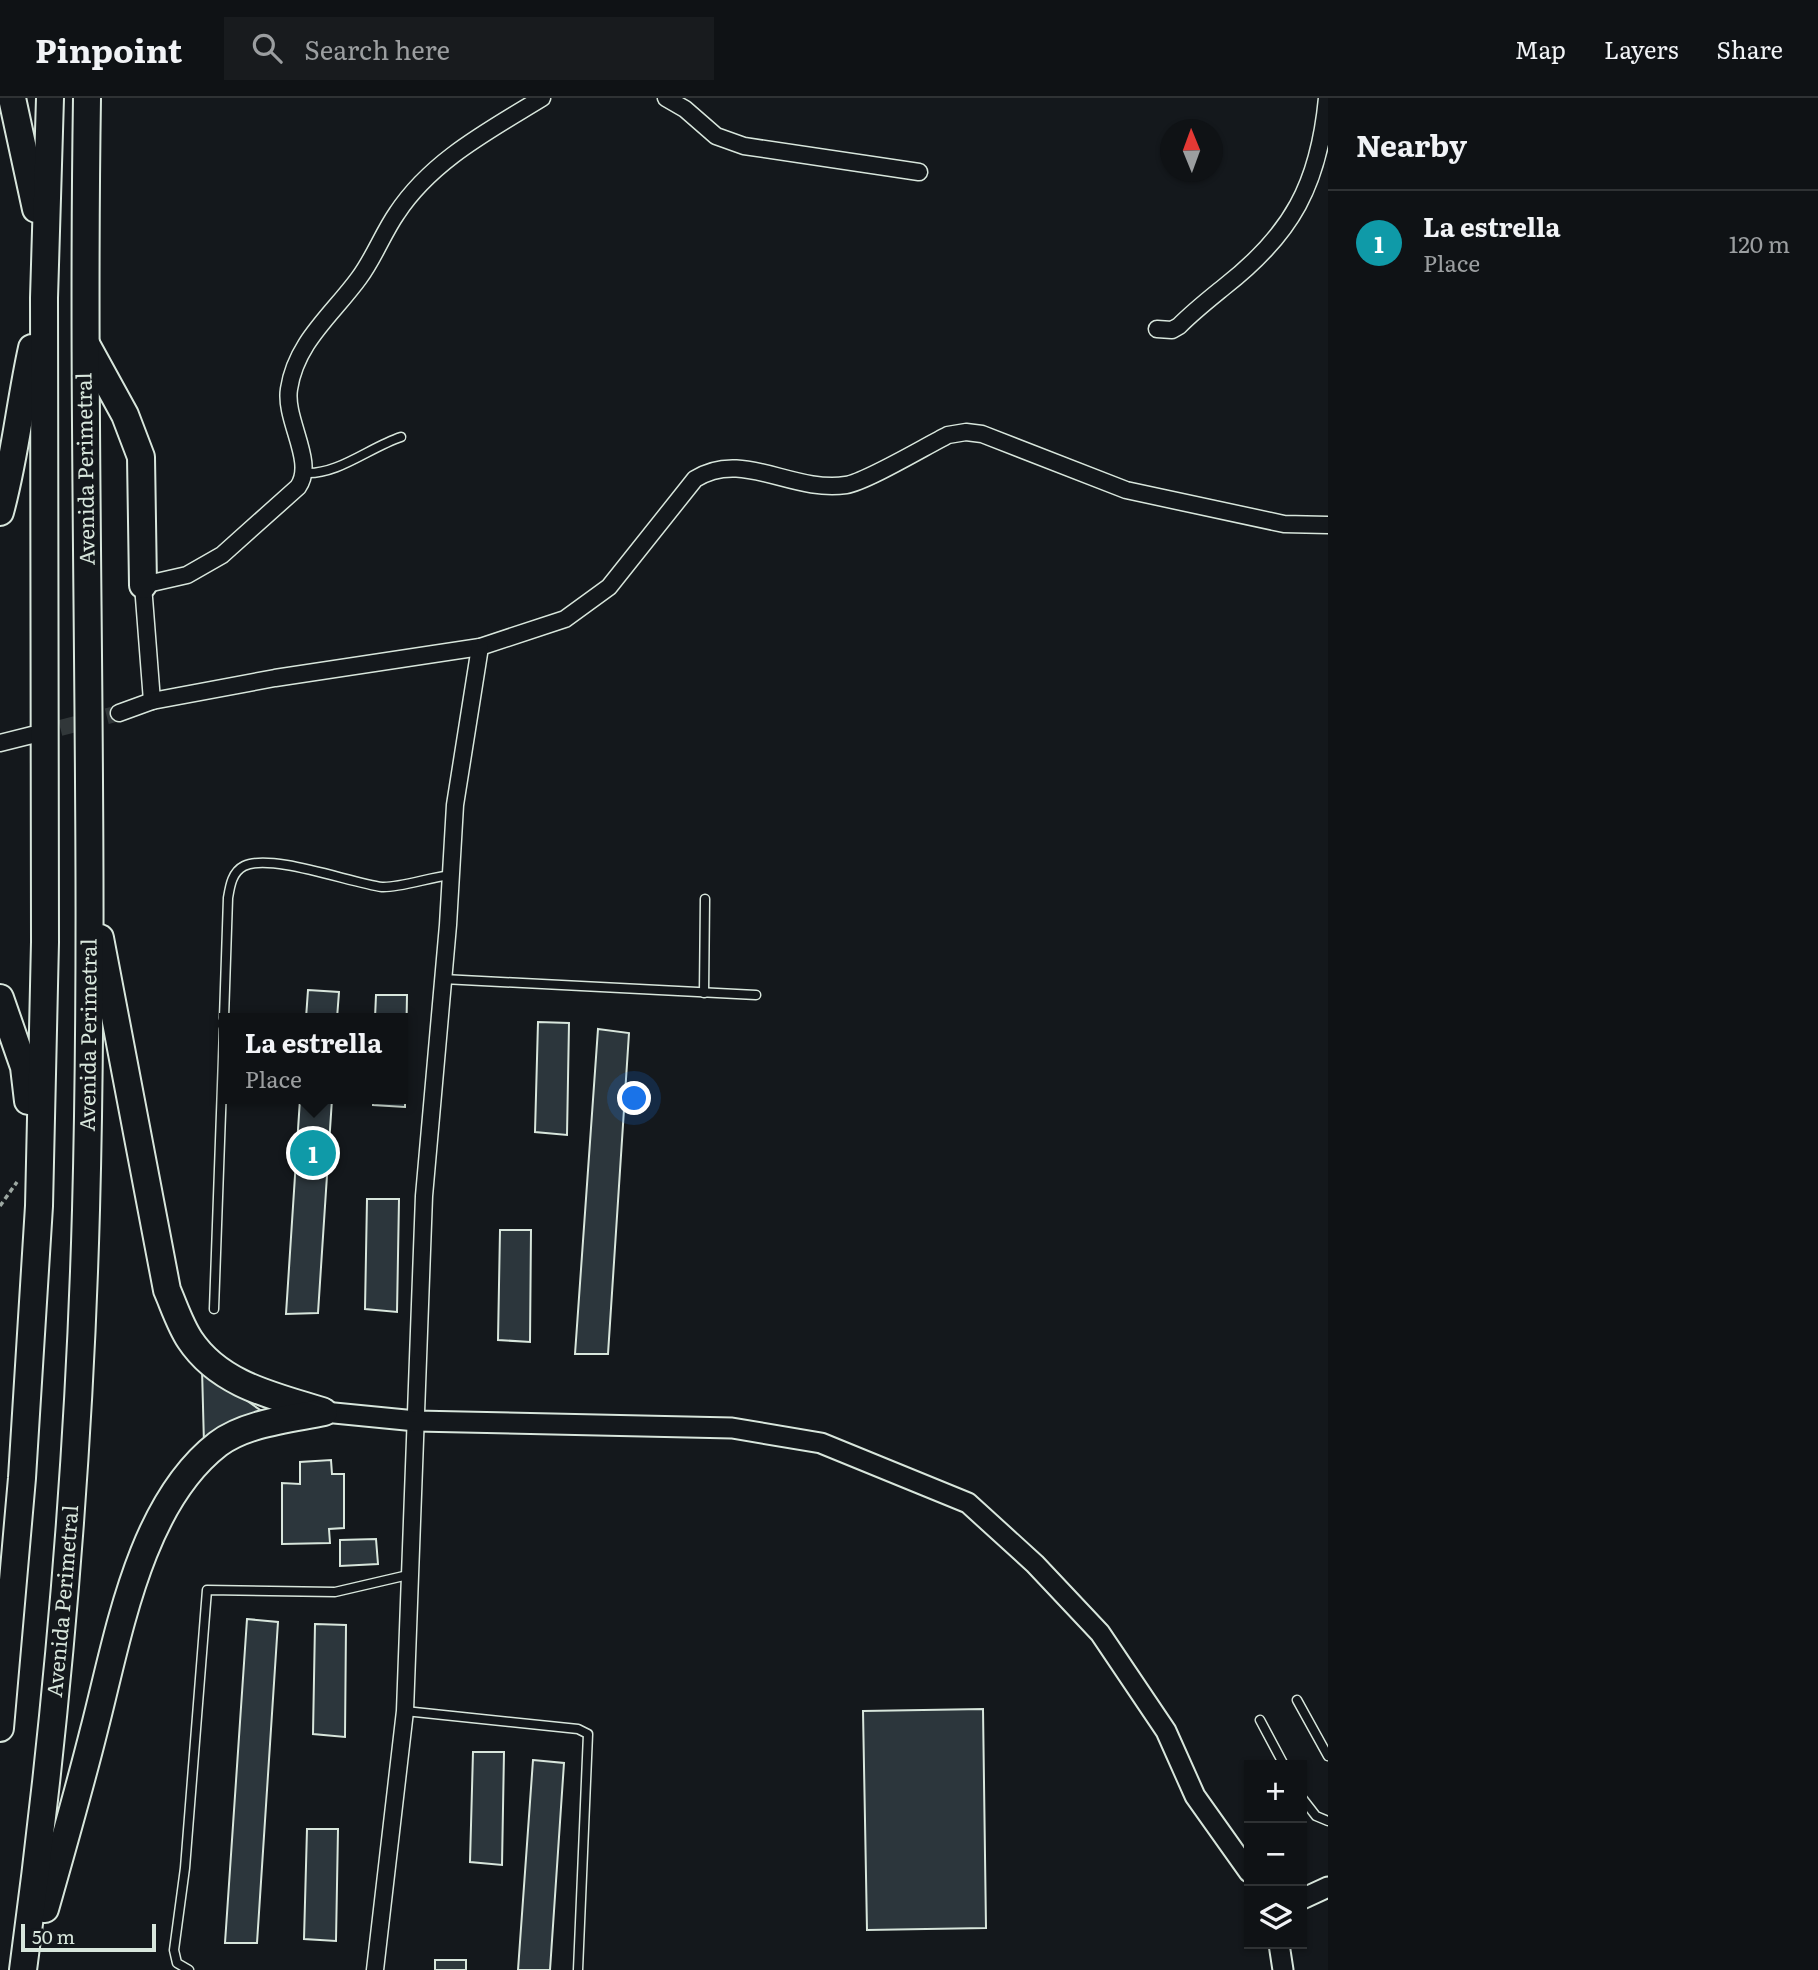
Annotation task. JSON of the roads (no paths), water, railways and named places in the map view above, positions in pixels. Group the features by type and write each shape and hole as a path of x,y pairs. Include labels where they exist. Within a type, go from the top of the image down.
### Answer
{"highway":[{"path":"12,98 46,251"},
{"name":"Avenida Perimetral","path":"0,1728 22,1478 39,1206 45,942 44,298 50,98"},
{"name":"Avenida Perimetral","path":"25,1970 41,1838 68,1558 86,1209 91,877 83,340 87,98"},
{"path":"0,512 13,465 21,398 44,298"},
{"path":"83,340 125,415 141,457 143,585"},
{"path":"86,431 93,416 110,409 125,415"},
{"path":"91,877 111,1003 138,1124 167,1290 190,1340 227,1377 255,1391 324,1412"},
{"path":"0,998 24,1067 39,1206"},
{"path":"25,1970 72,1815 128,1593 167,1506 188,1471 220,1442 263,1425 324,1412"}],"street":[{"path":"152,701 143,585 187,575 222,555 290,495 306,473 294,434 289,390 304,346 360,277 397,212 431,172 459,150 542,98"},
{"path":"666,98 685,109 716,136 744,146 919,173"},
{"path":"1157,329 1172,330 1179,326 1281,233 1297,212 1314,169 1327,98"},
{"path":"119,713 152,701 275,678 480,647 565,619 609,587 695,479 711,469 732,466 790,481 848,485 948,435 965,432 982,434 1126,490 1284,524 1328,525"},
{"path":"375,1970 405,1711 424,1196 451,875 454,805 480,647"},
{"path":"0,743 32,735"},
{"path":"324,1412 416,1422 732,1428 821,1443 968,1503 1035,1564 1100,1633 1166,1731 1195,1796 1244,1864"},
{"path":"1307,1885 1328,1887"},
{"path":"1307,1897 1328,1887"},
{"path":"1280,1949 1283,1970"}],"lane":[{"path":"306,473 316,474 335,467 401,437"},
{"path":"224,1013 230,882 243,866 259,863 382,887 451,875"},
{"path":"704,993 705,899"},
{"path":"443,979 756,995"},
{"path":"214,1309 221,1104"},
{"path":"189,1970 177,1963 174,1950 185,1868 207,1590 335,1592 408,1575"},
{"path":"1297,1700 1328,1756"},
{"path":"405,1711 578,1729 588,1734 578,1970"},
{"path":"1260,1720 1281,1760"},
{"path":"1307,1804 1316,1816 1328,1821"}],"tunnel":[{"path":"37,734 119,713"}],"place":[{"name":"La estrella","path":"313,1153"}]}
